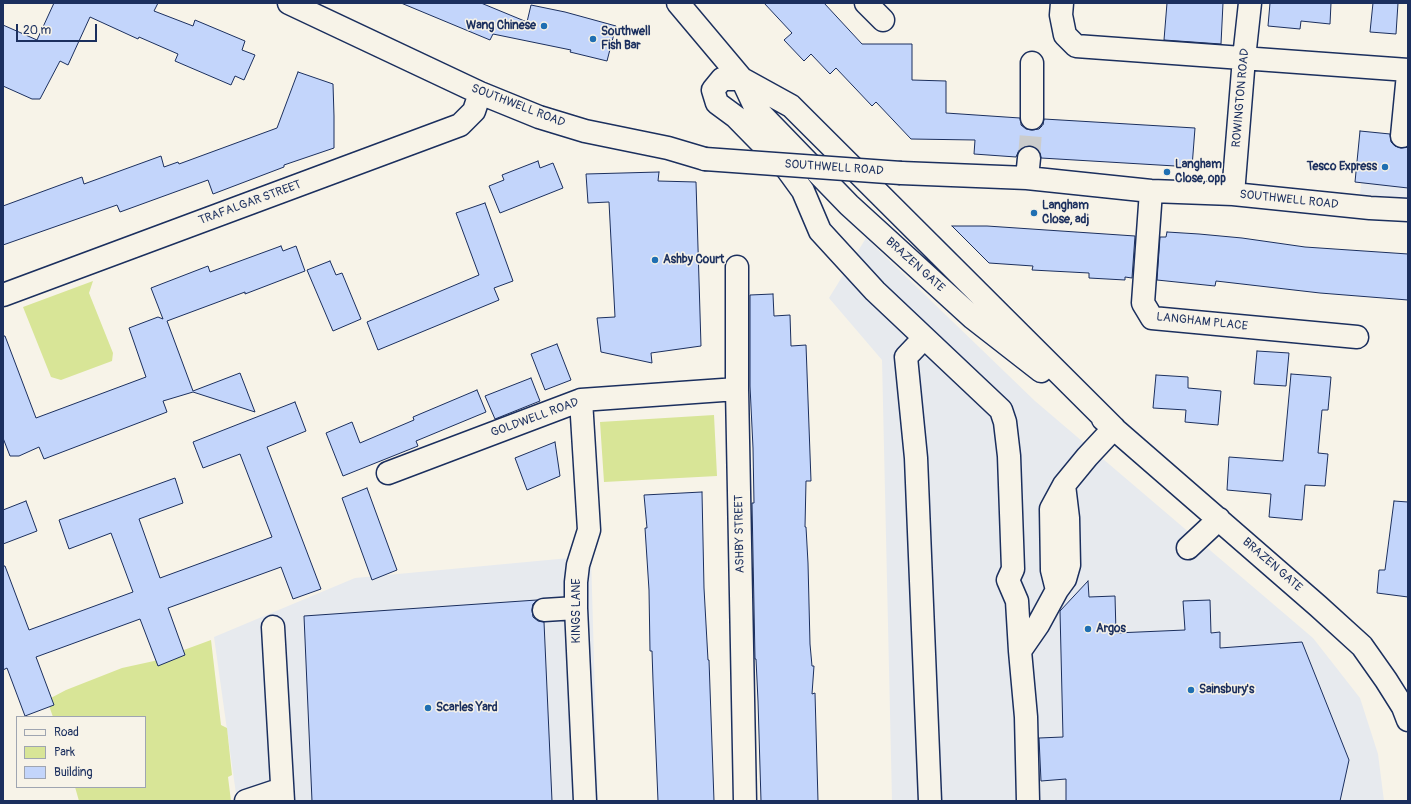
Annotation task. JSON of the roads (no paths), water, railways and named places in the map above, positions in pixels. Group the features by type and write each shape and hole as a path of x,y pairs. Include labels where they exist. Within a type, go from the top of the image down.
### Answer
{"street":[{"name":"SOUTHWELL ROAD","path":"289,3 480,93 540,117 585,131 668,148 705,159 901,172 1028,168 1150,192 1233,194 1370,208 1408,210"},
{"name":"BRAZEN GATE","path":"678,3 742,78 756,109 849,205 973,318 1114,428 1318,606 1362,646 1406,710"},
{"path":"866,3 883,20"},
{"path":"1062,3 1061,15 1065,35 1076,46 1408,70"},
{"name":"ROWINGTON ROAD","path":"1233,194 1250,3"},
{"path":"1032,63 1032,118"},
{"path":"1402,136 1408,74"},
{"name":"BRAZEN GATE","path":"742,78 791,106 1114,428"},
{"path":"742,78 722,79 713,90 717,103 736,117 788,169 803,191 820,231 875,291 1001,410 1005,422 1009,456 1013,569 1008,580 1017,601 1026,717 1028,801"},
{"name":"TRAFALGAR STREET","path":"3,295 460,124 474,111 480,93"},
{"name":"LANGHAM PLACE","path":"1150,192 1143,303 1152,318 1357,337"},
{"name":"ASHBY STREET","path":"737,267 737,389 744,801"},
{"path":"924,338 906,357 916,458 930,801"},
{"name":"GOLDWELL ROAD","path":"388,473 581,400 737,389"},
{"name":"KINGS LANE","path":"581,400 589,530 578,566 576,582 584,801"},
{"path":"1020,651 1066,579 1069,565 1068,518 1064,485 1114,428"},
{"path":"1188,548 1219,519"},
{"path":"544,610 576,608"},
{"path":"246,801 283,795 273,627"}],"tunnel":[{"path":"1029,158 1032,118"}],"place":[{"name":"Wang Chinese","path":"544,26"},
{"name":"Southwell Fish Bar","path":"593,39"},
{"name":"Tesco Express","path":"1385,167"},
{"name":"Langham Close, opp","path":"1167,172"},
{"name":"Langham Close, adj","path":"1034,213"},
{"name":"Ashby Court","path":"655,260"},
{"name":"Argos","path":"1088,629"},
{"name":"Sainsbury's","path":"1191,690"},
{"name":"Scarles Yard","path":"428,708"}]}
